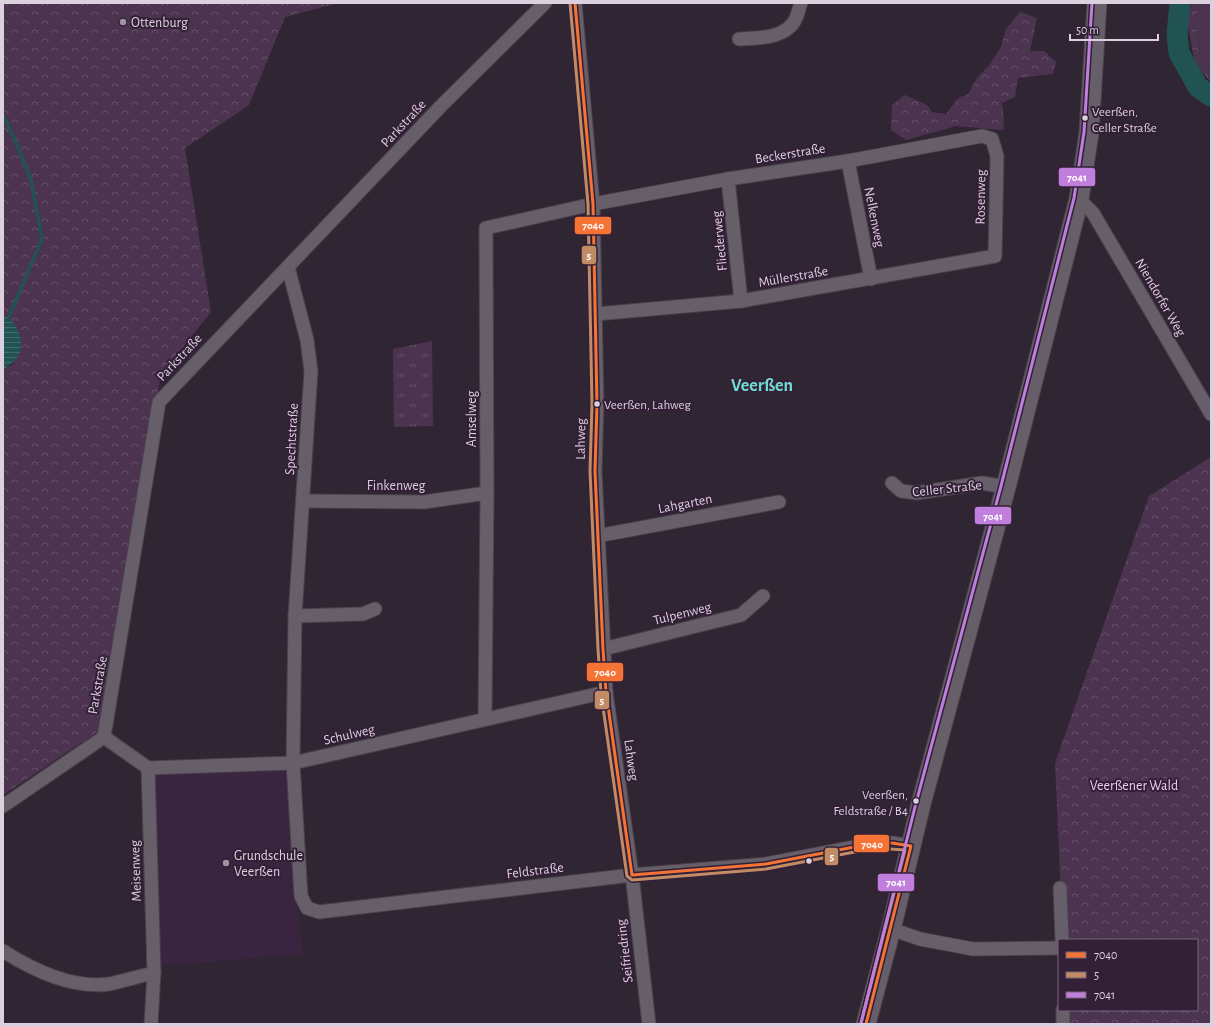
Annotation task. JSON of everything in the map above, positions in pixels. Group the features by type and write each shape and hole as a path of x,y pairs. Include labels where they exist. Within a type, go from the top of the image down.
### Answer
{"street":[{"name":"Parkstraße","path":"104,737 159,402 441,106 545,3"},
{"name":"Lahweg","path":"575,3 593,204 596,314 595,470 603,650 606,692 632,875"},
{"path":"739,39 766,38 784,31 796,20 801,3"},
{"path":"866,1024 892,929 911,846 1006,487 1079,199 1090,133 1096,3"},
{"name":"Beckerstraße","path":"593,204 728,179 848,161 982,136 992,139"},
{"name":"Rosenweg","path":"992,139 997,156 995,256"},
{"name":"Nelkenweg","path":"848,161 871,279"},
{"name":"Fliederweg","path":"728,179 741,301"},
{"name":"Niendorfer Weg","path":"1079,199 1093,213 1211,414"},
{"name":"Amselweg","path":"485,719 487,493 486,228 593,204"},
{"name":"Müllerstraße","path":"596,314 741,301 995,256"},
{"name":"Spechtstraße","path":"288,267 307,340 311,371 295,616 293,763"},
{"name":"Celler Straße","path":"892,483 901,491 917,493 982,483 1006,487"},
{"name":"Finkenweg","path":"303,501 424,502 487,493"},
{"name":"Lahgarten","path":"597,536 779,502"},
{"name":"Tulpenweg","path":"603,650 740,615 763,596"},
{"path":"295,616 363,614 376,609"},
{"name":"Schulweg","path":"148,768 293,763 606,692"},
{"path":"3,806 104,737 148,768"},
{"name":"Feldstraße","path":"293,763 301,896 307,908 319,912 632,875 766,864 875,843 892,843 911,846"},
{"name":"Meisenweg","path":"148,768 154,973 152,1024"},
{"name":"Seifriedring","path":"632,875 649,1024"},
{"path":"1060,888 1062,939"},
{"path":"892,929 920,939 972,949 1058,948"},
{"path":"3,951 24,965 70,982 108,984 154,973"},
{"path":"1063,1011 1063,1024"}],"shaded area":[{"path":"3,317 9,317 14,324 18,331 21,345 20,352 16,358 3,370"},
{"name":"Grundschule Veerßen","path":"289,767 302,954 161,966 151,772"}],"green space":[{"path":"3,3 339,3 285,17 249,105 185,148 211,312 161,374 99,731 3,795 3,370 14,364 9,317 3,317"},
{"path":"1192,3 1199,3 1195,21 1202,63 1211,71 1211,82 1195,64 1187,21"},
{"path":"1199,3 1211,3 1211,71 1202,63 1195,21"},
{"path":"1020,12 1037,18 1030,51 1044,51 1056,62 1053,74 1018,78 1015,97 1002,103 1004,119 1003,130 956,126 906,140 891,130 892,105 905,95 927,105 932,112 946,114 958,98 968,94 977,78 990,64 1001,47 1006,29"},
{"path":"432,341 433,426 394,427 393,349"},
{"name":"Veerßener Wald","path":"1211,457 1211,1024 1064,1024 1064,1011 1198,1011 1198,939 1063,939 1055,763 1149,496"}],"waterway":[{"path":"1180,3 1177,34 1179,53 1198,87 1211,96"},
{"path":"3,115 31,180 42,239 9,317"}],"transit line":[{"name":"5","path":"570,3 588,204 592,404 590,471 598,649 601,693 627,876 632,880 766,869 875,848 905,850 861,1023"},
{"name":"7040","path":"575,3 593,204 597,404 595,471 603,649 606,692 632,875 766,864 875,843 892,843 911,846 866,1024"},
{"name":"7041","path":"861,1023 916,803 1001,486 1074,198 1084,132 1092,3"}],"place":[{"name":"Ottenburg","path":"123,22"},
{"name":"Veerßen, Celler Straße","path":"1085,118"},
{"name":"Veerßen, Lahweg","path":"597,404"},
{"name":"Veerßen, Feldstraße / B4","path":"916,801"},
{"name":"Grundschule Veerßen","path":"226,863"}],"district":[{"name":"Veerßen","path":"762,385"}]}
